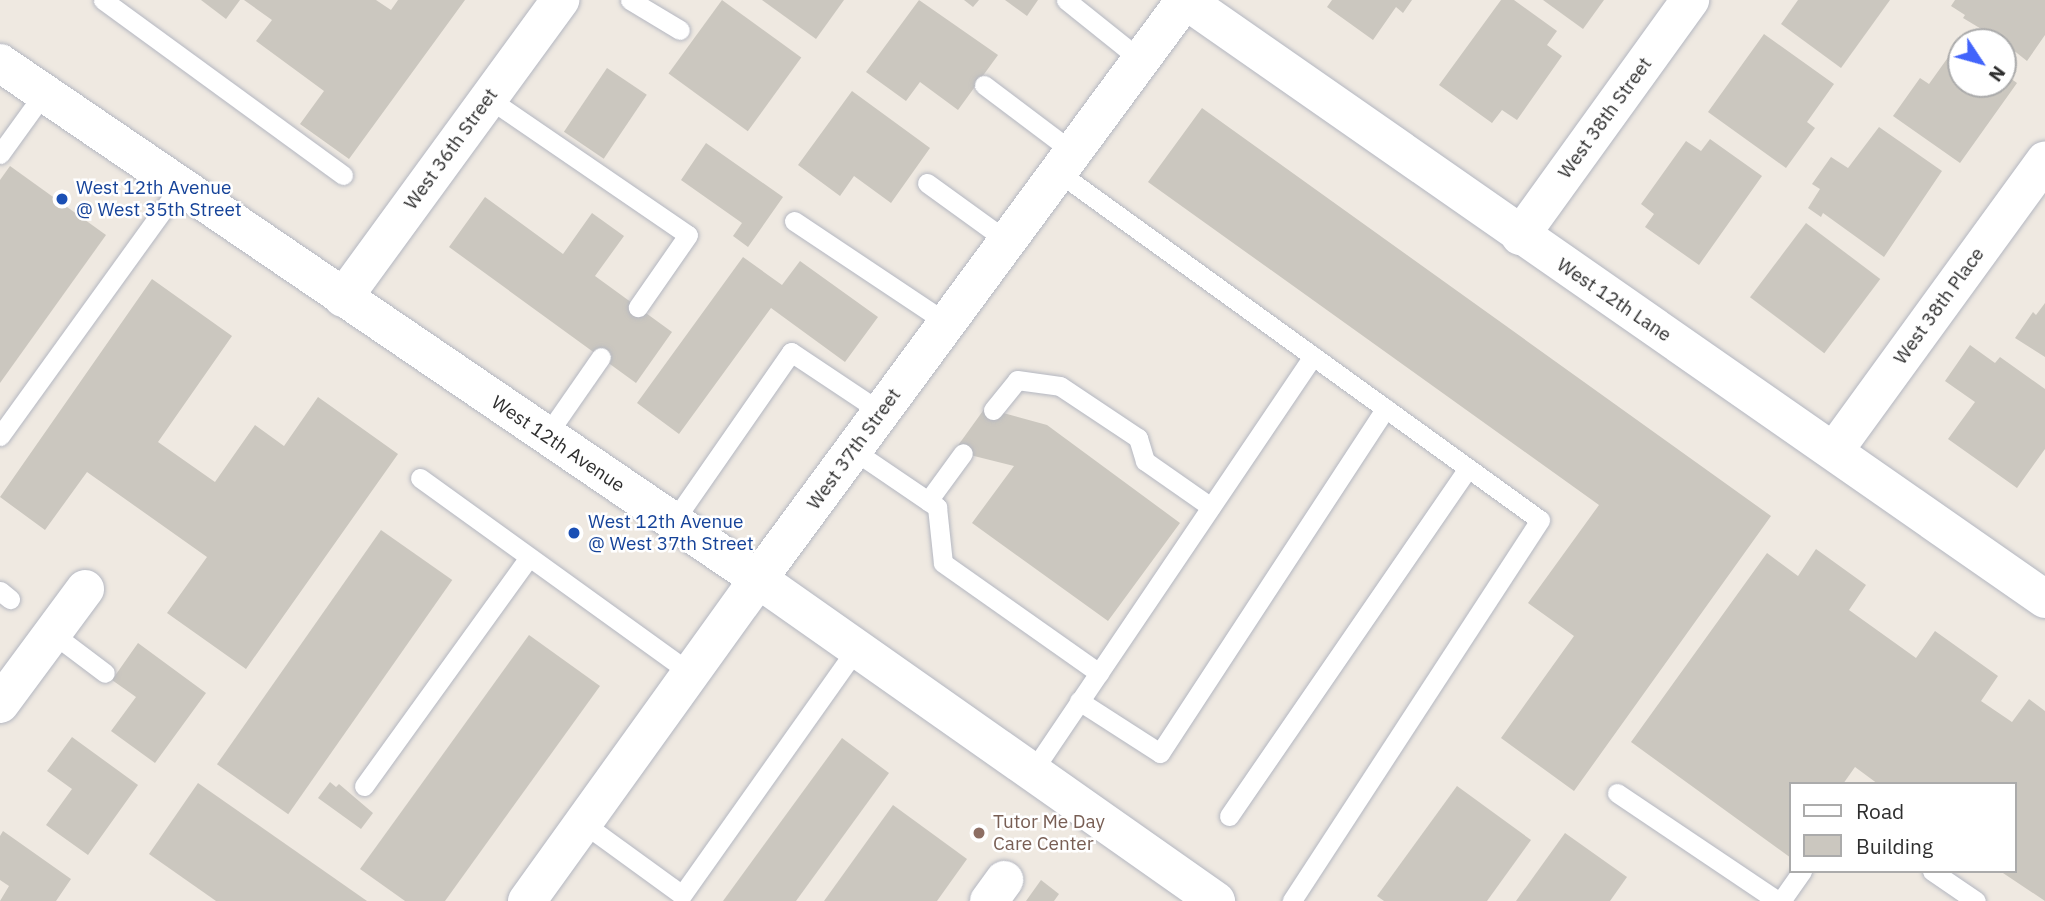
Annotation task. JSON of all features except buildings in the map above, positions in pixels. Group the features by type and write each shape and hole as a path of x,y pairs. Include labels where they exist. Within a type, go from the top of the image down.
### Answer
{"street":[{"name":"West 36th Street","path":"343,298 560,0"},
{"name":"West 37th Street","path":"527,901 758,579 1185,0"},
{"name":"West 12th Lane","path":"1185,0 1520,236 2045,599"},
{"name":"West 38th Street","path":"1520,236 1690,0"},
{"name":"West 12th Avenue","path":"0,62 758,579 1216,901"},
{"name":"West 38th Place","path":"1834,451 2045,161"},
{"path":"0,704 85,589"}],"lane":[{"path":"103,0 343,176"},
{"path":"630,0 680,30"},
{"path":"1066,0 1141,60"},
{"path":"984,85 1065,162 1313,356 1540,520 1292,901"},
{"path":"0,154 44,93"},
{"path":"488,98 688,235 638,307"},
{"path":"927,183 1007,241"},
{"path":"0,436 180,186"},
{"path":"794,221 947,323"},
{"path":"673,522 791,352 881,412"},
{"path":"1032,772 1313,356"},
{"path":"546,436 601,357"},
{"path":"993,410 1017,380 1060,386 1138,438 1144,461 1211,507"},
{"path":"1079,701 1160,753 1386,408"},
{"path":"853,450 937,507 943,563 1099,673"},
{"path":"928,501 963,453"},
{"path":"1229,816 1468,468"},
{"path":"419,478 691,673"},
{"path":"364,786 529,557"},
{"path":"52,634 105,673"},
{"path":"583,823 682,895 856,649"},
{"path":"1617,793 1779,901 1800,873"},
{"path":"1936,873 1976,901"}],"place":[{"name":"West 12th Avenue @ West 35th Street","path":"62,199"},
{"name":"West 12th Avenue @ West 37th Street","path":"574,533"},
{"name":"Tutor Me Day Care Center","path":"979,833"}]}
